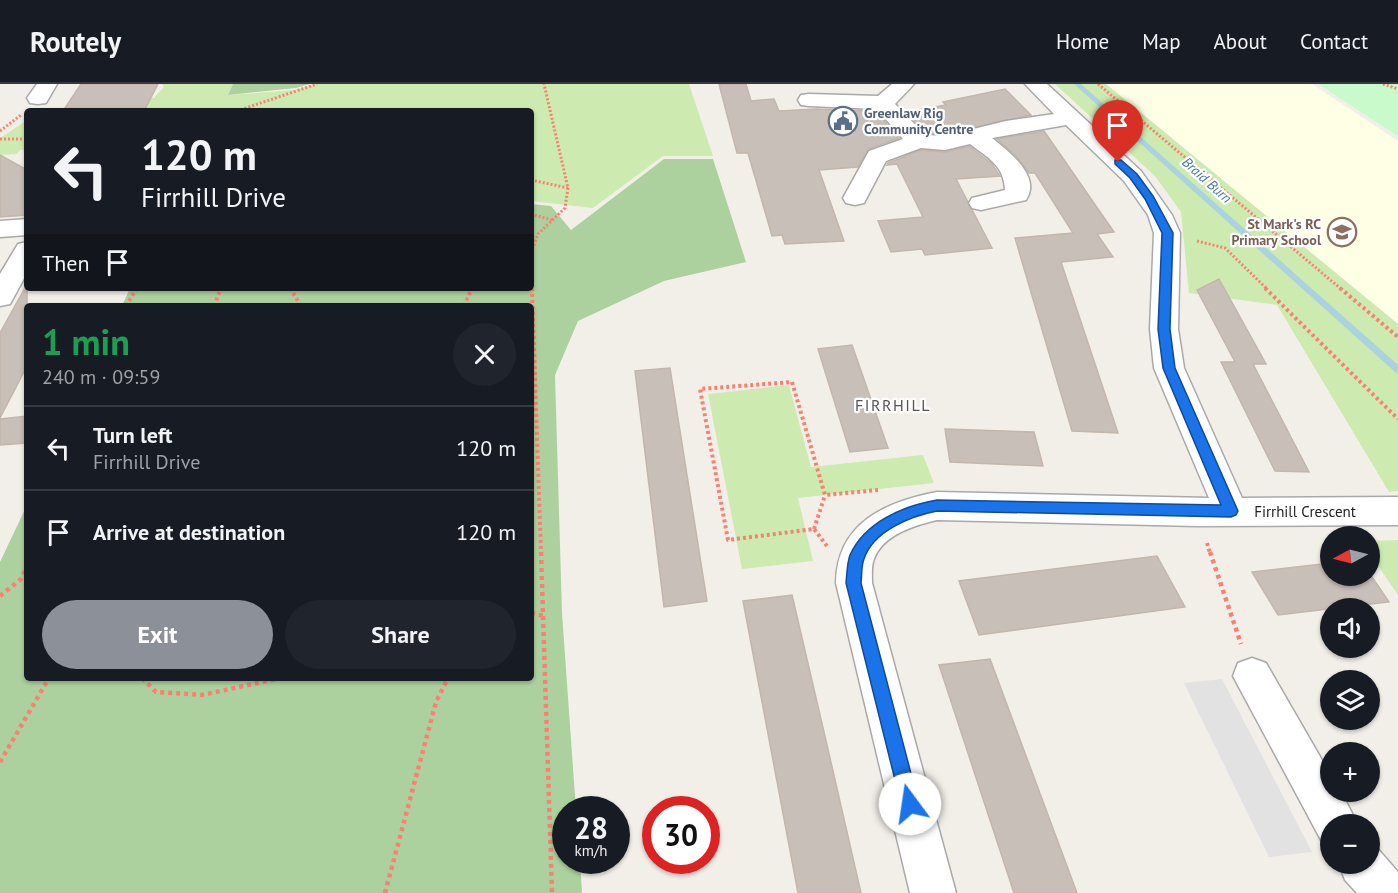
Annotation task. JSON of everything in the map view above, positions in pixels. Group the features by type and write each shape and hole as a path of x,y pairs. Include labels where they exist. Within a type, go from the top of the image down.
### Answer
{"street":[{"path":"809,100 884,103 904,84"},
{"path":"1035,84 1133,176 1160,215 1167,233 1164,329 1169,368 1214,512"},
{"path":"884,103 905,129 919,141"},
{"path":"855,198 877,156 919,141 945,143 1006,128 1072,118"},
{"path":"975,136 1001,157 1016,175 1017,195 981,202"},
{"path":"0,229 24,227"},
{"path":"0,297 20,274"},
{"name":"Firrhill Crescent","path":"933,893 854,583 856,558 866,543 886,524 913,510 937,506 1214,512 1398,511"},
{"path":"1252,676 1330,814"},
{"path":"1370,874 1387,893"}],"path":[{"path":"246,108 317,84"},
{"path":"534,245 538,234 565,208 568,188 544,84"},
{"path":"1098,84 1398,337"},
{"path":"1383,84 1398,89"},
{"path":"0,139 24,139"},
{"path":"534,181 568,188"},
{"path":"534,215 552,220"},
{"path":"1167,233 1225,248 1398,420"},
{"path":"534,337 552,893"},
{"path":"792,382 825,495 814,529 728,540 700,389 792,382"},
{"path":"825,495 879,490"},
{"path":"1214,512 1252,676"},
{"path":"814,529 854,583"},
{"path":"0,596 21,579 24,572"},
{"path":"534,614 544,616"},
{"path":"0,762 47,681"},
{"path":"145,681 156,692 202,695 266,681"},
{"path":"385,893 436,702 446,681"}],"shaded area":[{"name":"St Mark's RC Primary School","path":"1106,84 1312,84 1398,141 1398,324"},
{"path":"1222,679 1312,852 1269,857 1184,683"}],"green space":[{"path":"161,84 233,84 228,95 295,90 315,84 689,84 713,156 663,156 593,208 534,201 534,108 145,108 151,98 154,98 164,86"},
{"path":"233,84 310,84 296,88 228,95"},
{"path":"1055,84 1106,84 1398,324 1398,491 1389,492 1277,305 1189,293 1181,212 1155,176"},
{"path":"1318,84 1398,84 1398,136"},
{"path":"24,122 24,150 20,150 17,154 0,155 0,138"},
{"path":"664,159 713,159 746,262 664,281 578,321 555,375 562,613 575,796 552,796 552,874 581,874 582,893 0,893 0,562 24,511 24,681 534,681 534,303 123,303 129,291 534,291 534,204 551,206 571,230"},
{"path":"789,385 811,467 923,455 934,483 798,498 813,561 742,569 708,394"},
{"path":"1398,540 1398,595 1380,569 1380,541"}],"building":[{"path":"81,84 158,84 146,108 65,108"},
{"path":"719,84 746,84 751,101 774,99 779,111 816,109 867,111 871,118 881,117 899,138 868,149 858,167 819,170 844,241 785,244 782,235 772,236 748,153 737,153"},
{"path":"1005,89 1031,115 945,134 926,133 906,112 946,105 943,102"},
{"path":"1044,131 1114,232 1097,234 1113,257 1061,262 1118,433 1072,431 1015,238 1073,233 1035,173 1029,173 1016,156 997,139"},
{"path":"969,146 992,164 1000,176 956,179 992,248 925,255 922,249 891,252 878,221 923,217 897,164 887,165 888,163 921,150 946,152"},
{"path":"0,155 24,168 24,215 0,217"},
{"path":"1219,279 1266,364 1253,364 1309,472 1275,471 1221,362 1235,362 1197,290"},
{"path":"24,289 27,291 27,303 24,303 24,372 0,418 0,333"},
{"path":"852,345 888,448 850,452 818,349"},
{"path":"670,368 707,601 664,607 635,371"},
{"path":"24,416 24,443 0,445 0,419"},
{"path":"945,429 1034,432 1043,466 950,462"},
{"path":"1157,556 1185,607 979,635 959,581"},
{"path":"1320,564 1320,586 1378,586 1389,602 1380,603 1380,598 1320,598 1320,610 1278,615 1252,572"},
{"path":"792,595 861,893 798,893 743,601"},
{"path":"990,659 1077,893 1014,893 939,665"}],"waterway":[{"name":"Braid Burn","path":"1077,84 1398,370"}],"place":[{"name":"Greenlaw Rig Community Centre","path":"843,121"},
{"name":"St Mark's RC Primary School","path":"1342,232"}],"district":[{"name":"FIRRHILL","path":"893,405"}],"route":[{"path":"910,804 854,583 856,558 879,530 893,519 913,510 937,506 1231,511 1169,368 1164,329 1167,233 1160,215 1149,198 1133,176 1118,162"}]}
